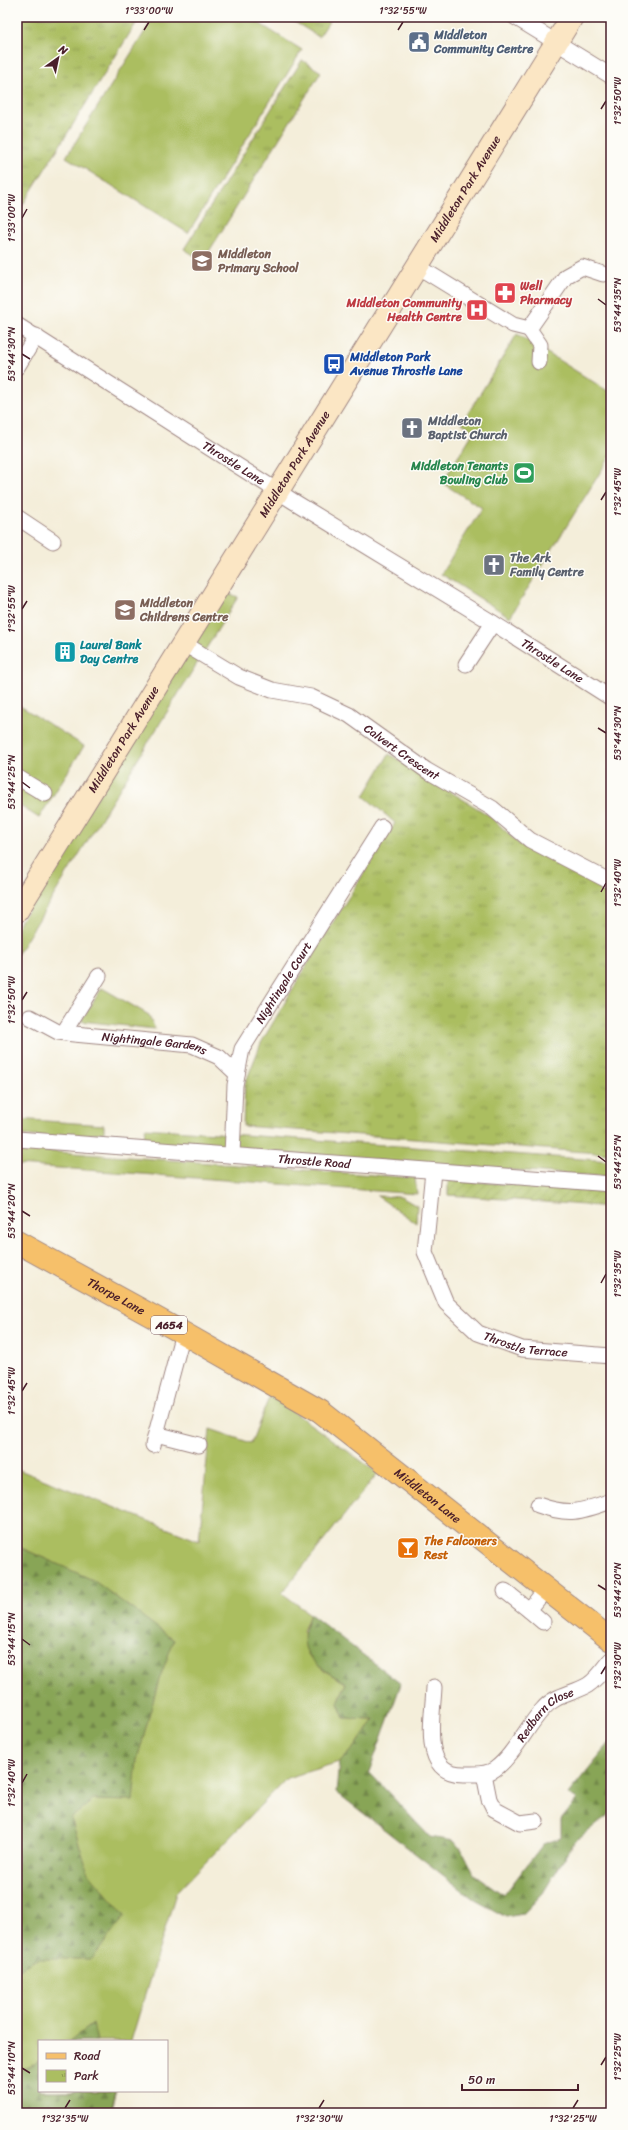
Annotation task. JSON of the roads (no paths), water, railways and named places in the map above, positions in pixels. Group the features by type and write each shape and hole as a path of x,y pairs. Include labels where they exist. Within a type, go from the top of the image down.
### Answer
{"main road":[{"name":"Thorpe Lane","path":"17,1242 183,1333 320,1411"},
{"name":"Middleton Lane","path":"320,1411 611,1640"}],"street":[{"path":"515,17 611,76"},
{"name":"Middleton Park Avenue","path":"17,911 572,17"},
{"path":"417,266 513,325 529,329 540,345 539,362"},
{"path":"529,329 566,276 582,266 603,274"},
{"name":"Throstle Lane","path":"17,325 278,491 493,623 611,698"},
{"path":"17,367 36,336"},
{"path":"17,517 53,541"},
{"path":"466,664 493,623"},
{"name":"Calvert Crescent","path":"183,643 239,677 272,690 312,698 349,714 426,770 492,808 530,840 611,882"},
{"path":"17,776 45,794"},
{"name":"Nightingale Court","path":"232,1155 237,1074 242,1049 382,827"},
{"path":"64,1032 100,976"},
{"name":"Nightingale Gardens","path":"30,1017 64,1032 192,1045 219,1057 237,1074"},
{"name":"Throstle Road","path":"17,1139 611,1184"},
{"name":"Throstle Terrace","path":"433,1171 425,1252 446,1303 478,1333 522,1350 611,1356"},
{"path":"183,1333 154,1439 199,1446"},
{"path":"538,1505 558,1512 574,1512 611,1501"},
{"path":"529,1610 546,1588"},
{"path":"505,1591 543,1622"},
{"name":"Redbarn Close","path":"434,1687 432,1743 434,1758 442,1768 455,1775 484,1774 495,1769 503,1762 543,1708 556,1698 590,1684 611,1660"},
{"path":"484,1774 489,1799 494,1809 507,1818 520,1823 536,1821"}],"place":[{"name":"Middleton Community Centre","path":"419,42"},
{"name":"Middleton Primary School","path":"202,261"},
{"name":"Well Pharmacy","path":"505,293"},
{"name":"Middleton Community Health Centre","path":"477,310"},
{"name":"Middleton Park Avenue Throstle Lane","path":"334,364"},
{"name":"Middleton Baptist Church","path":"412,428"},
{"name":"Middleton Tenants Bowling Club","path":"524,473"},
{"name":"The Ark Family Centre","path":"494,565"},
{"name":"Middleton Childrens Centre","path":"125,610"},
{"name":"Laurel Bank Day Centre","path":"65,652"},
{"name":"The Falconers Rest","path":"408,1548"}]}
